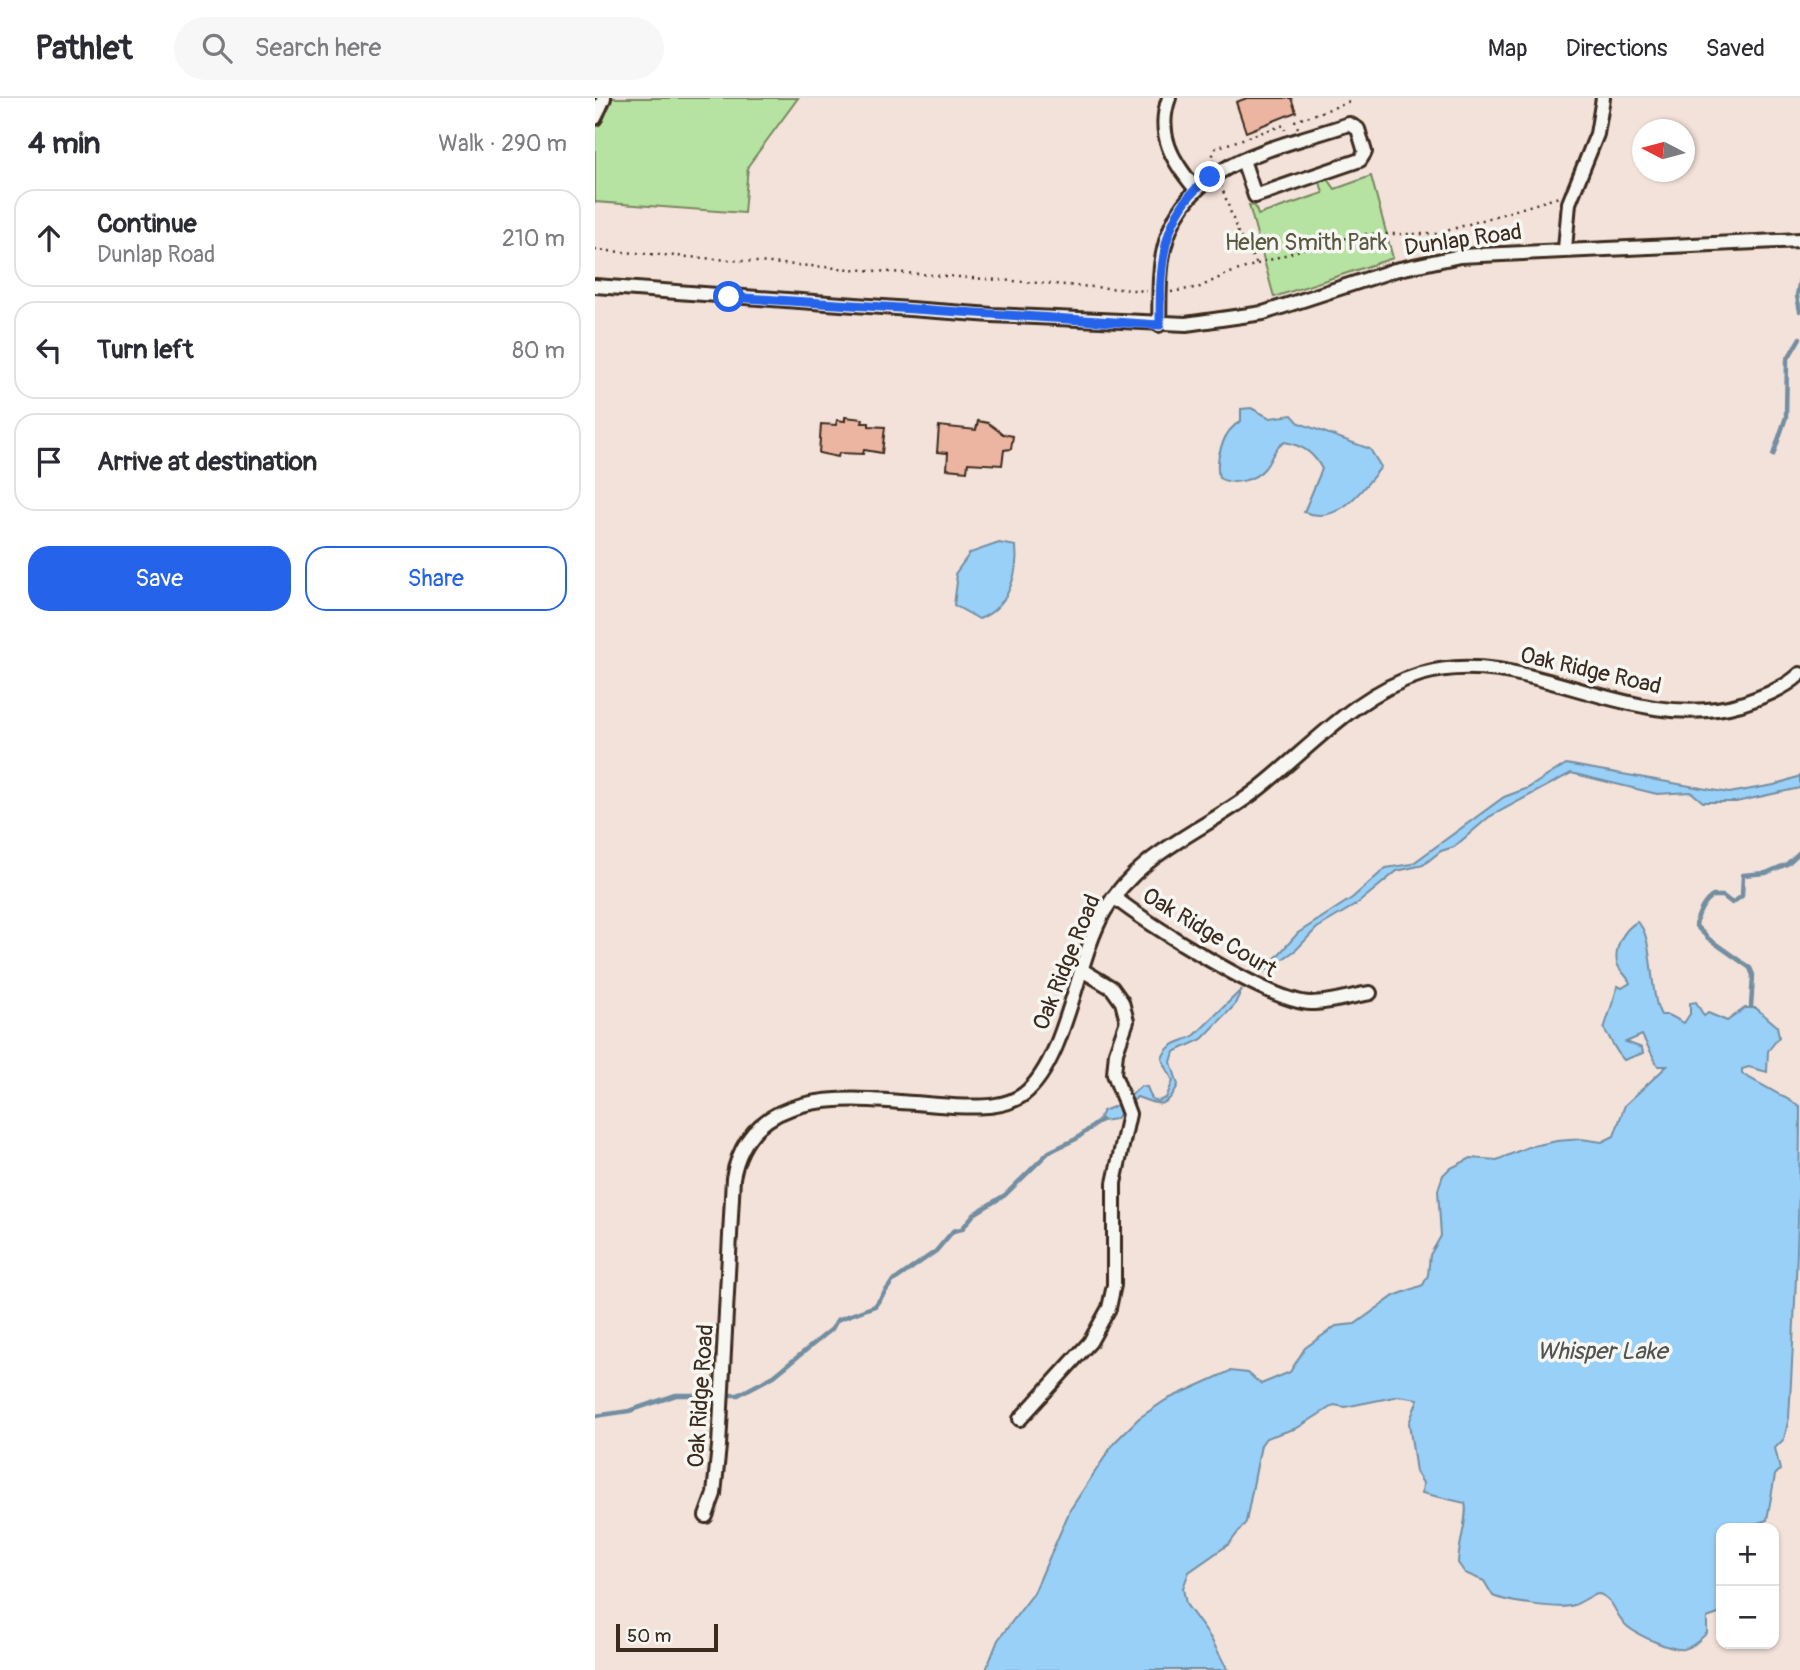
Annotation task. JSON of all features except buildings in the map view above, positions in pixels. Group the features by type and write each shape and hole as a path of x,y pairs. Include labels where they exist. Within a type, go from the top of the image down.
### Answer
{"street":[{"path":"595,118 604,98"},
{"path":"1169,98 1164,115 1165,139 1173,160 1195,188"},
{"path":"1565,249 1565,222 1572,192 1599,128 1603,98"},
{"path":"1160,325 1164,249 1177,212 1195,188 1217,172 1243,160 1349,124 1358,129 1366,152 1360,160 1255,196 1243,160"},
{"name":"Dunlap Road","path":"595,286 864,307 1160,325 1214,322 1251,316 1436,260 1490,252 1800,240"},
{"name":"Oak Ridge Road","path":"706,1516 713,1494 719,1446 733,1178 743,1144 768,1117 810,1102 861,1101 984,1107 1022,1095 1040,1076 1102,915 1124,882 1146,861 1251,794 1342,719 1384,689 1422,674 1454,668 1482,668 1523,675 1632,704 1714,711 1788,685 1800,674"},
{"name":"Oak Ridge Court","path":"1114,898 1142,920 1275,995 1310,1003 1370,993"},
{"path":"1020,1419 1090,1342 1109,1308 1114,1286 1114,1183 1126,1133 1127,1108 1114,1074 1116,1052 1126,1021 1122,1002 1112,988 1082,970"}],"path":[{"path":"1298,129 1295,121 1353,101"},
{"path":"1215,165 1212,157 1216,148 1284,125 1286,133"},
{"path":"1220,179 1238,233 1257,264"},
{"path":"1174,292 1200,287 1318,244 1377,234 1430,235 1501,217 1572,192"},
{"path":"595,250 1148,291"}],"green space":[{"path":"595,98 798,98 748,166 744,213 595,202"},
{"name":"Helen Smith Park","path":"1371,176 1393,258 1274,297 1249,205 1255,206 1258,215 1323,193 1320,182 1328,179 1335,189"}],"water":[{"path":"1251,408 1270,418 1292,415 1299,423 1370,449 1381,467 1348,503 1328,514 1316,515 1304,512 1322,469 1311,454 1297,446 1285,442 1275,451 1265,468 1249,479 1231,482 1219,478 1221,446 1229,431 1241,421 1241,409"},
{"path":"999,543 1016,546 1016,568 1004,598 989,614 979,619 954,605 957,582 955,574 970,553"},
{"path":"1566,764 1729,793 1774,785 1800,776 1800,788 1736,802 1703,802 1691,792 1657,794 1571,773 1489,817 1454,847 1441,851 1423,865 1397,871 1357,904 1317,928 1296,950 1262,973 1298,933 1352,898 1386,868 1412,864 1504,797 1528,788"},
{"name":"Whisper Lake","path":"1637,922 1646,938 1657,1006 1661,1015 1669,1015 1684,1023 1690,1014 1690,1003 1696,1002 1704,1016 1708,1013 1727,1021 1745,1008 1756,1008 1777,1026 1779,1037 1768,1051 1767,1072 1749,1067 1742,1069 1742,1074 1800,1106 1797,1262 1789,1418 1784,1439 1775,1448 1780,1470 1775,1475 1767,1520 1758,1523 1716,1523 1716,1615 1707,1618 1707,1633 1697,1643 1684,1649 1671,1648 1633,1630 1624,1623 1608,1600 1599,1594 1574,1605 1558,1607 1521,1603 1493,1596 1484,1581 1465,1573 1458,1563 1466,1515 1465,1503 1422,1493 1423,1483 1416,1472 1409,1423 1418,1399 1399,1396 1345,1407 1334,1405 1297,1428 1266,1438 1261,1445 1246,1522 1229,1544 1189,1572 1183,1588 1186,1604 1210,1637 1228,1670 986,1670 998,1640 1034,1593 1070,1510 1114,1443 1139,1418 1166,1400 1230,1371 1248,1373 1261,1384 1290,1372 1305,1348 1336,1326 1355,1324 1394,1296 1423,1285 1428,1275 1430,1255 1441,1236 1438,1190 1443,1175 1449,1169 1471,1158 1497,1160 1528,1147 1557,1141 1581,1139 1602,1142 1614,1136 1625,1105 1667,1066 1658,1066 1642,1035 1626,1042 1642,1048 1643,1053 1624,1060 1604,1029 1618,986 1622,988 1630,983 1618,966 1616,957 1624,934"},
{"path":"1242,989 1234,1006 1202,1039 1174,1052 1171,1062 1178,1085 1169,1099 1156,1103 1137,1097 1115,1119 1103,1121 1099,1118 1103,1111 1123,1103 1141,1086 1147,1087 1152,1099 1158,1101 1166,1098 1173,1081 1162,1059 1165,1053 1172,1046 1195,1035"}],"waterway":[{"path":"1800,279 1797,296 1800,311"},
{"path":"1773,455 1786,417 1787,360 1800,338"},
{"path":"1751,1007 1753,975 1750,968 1709,939 1696,926 1698,917 1713,896 1723,896 1732,903 1742,896 1743,875 1766,873 1787,864 1800,852"},
{"path":"595,1416 629,1411 676,1395 738,1395 774,1376 832,1329 837,1320 875,1306 892,1282 936,1251 953,1231 962,1229 974,1214 1005,1195 1049,1152 1076,1139 1101,1120"}],"route":[{"path":"729,297 1160,325 1161,267 1169,230 1177,212 1195,188 1210,177"}]}
